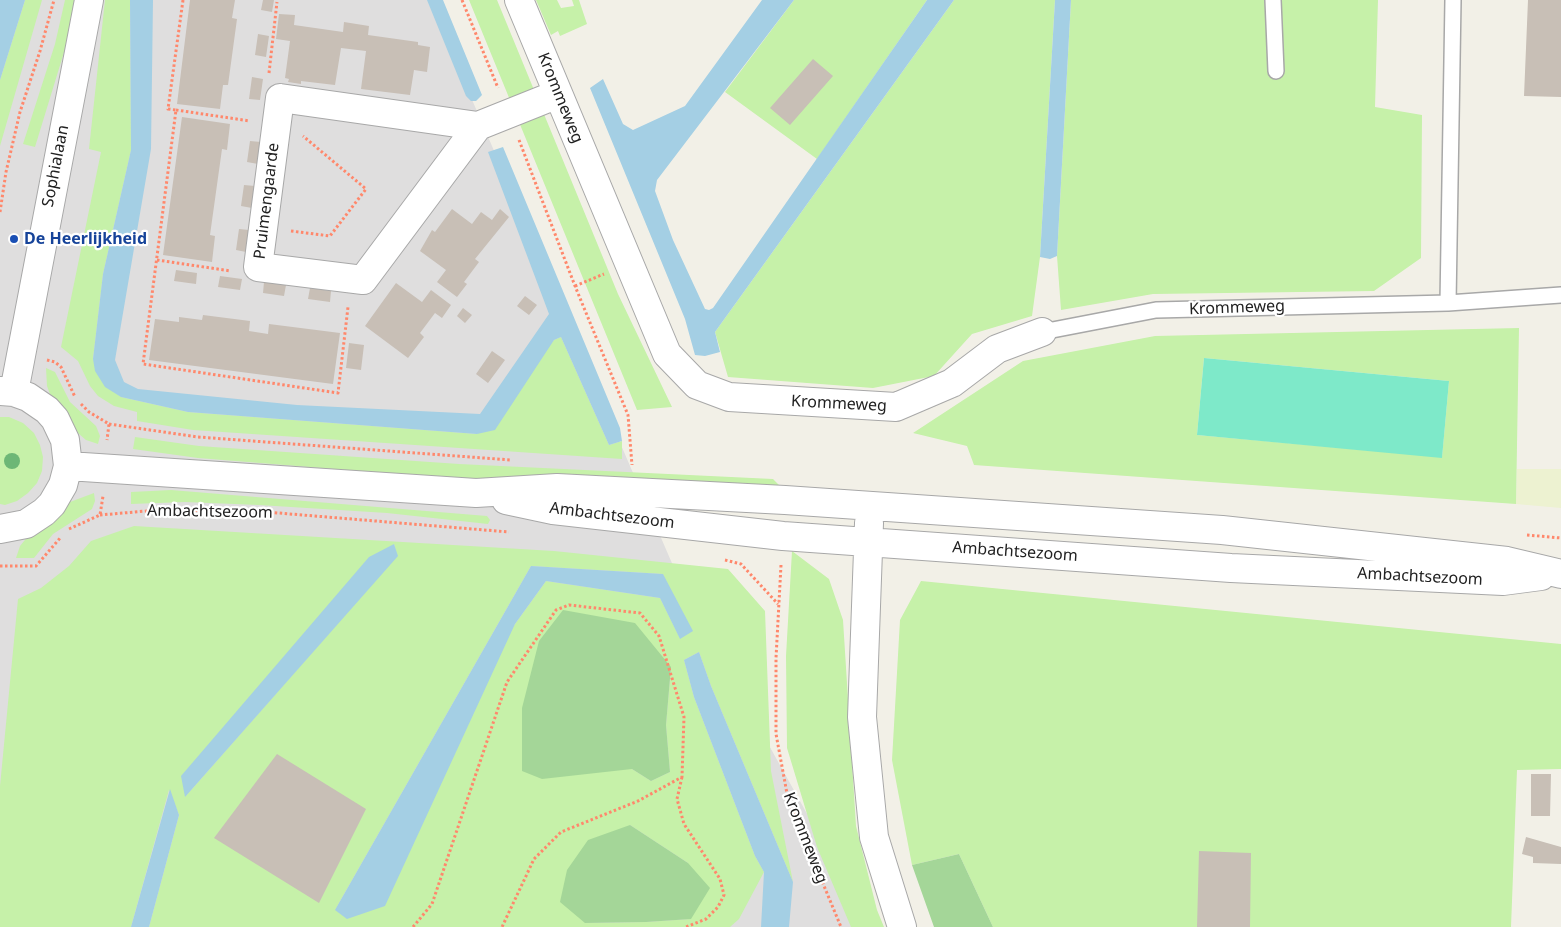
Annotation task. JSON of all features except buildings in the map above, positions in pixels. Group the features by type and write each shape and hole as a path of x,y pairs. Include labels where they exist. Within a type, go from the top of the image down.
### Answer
{"street":[{"name":"Sophialaan","path":"7,392 89,0"},
{"name":"Krommeweg","path":"519,0 667,354 697,385 729,397 896,407 952,382 997,349 1042,332"},
{"name":"Pruimengaarde","path":"351,279 258,267 280,98 478,126 558,94"},
{"path":"351,279 363,280 478,126"},
{"path":"0,529 26,524 44,512 58,495 68,466 65,440 55,419 38,403 7,392"},
{"name":"Ambachtsezoom","path":"68,466 476,493 556,488 786,500 1222,530 1506,561 1559,574"},
{"name":"Ambachtsezoom","path":"476,493 553,510 783,536 1241,569 1503,581 1559,574"},
{"path":"869,507 862,717 874,838 902,927"}],"lane":[{"path":"1273,0 1276,71"},
{"path":"1448,302 1453,0"},
{"name":"Krommeweg","path":"1042,332 1156,310 1448,302 1561,295"}],"path":[{"path":"0,212 6,172 20,112 54,0"},
{"path":"183,0 168,109 176,110 143,364 338,393 351,279"},
{"path":"462,0 628,415 632,466 622,466"},
{"path":"268,76 277,2"},
{"path":"109,424 198,438 517,461"},
{"name":"Ambachtsezoom","path":"100,515 158,510 254,511 516,532"},
{"name":"Krommeweg","path":"783,536 776,658 776,734 788,799 841,927"},
{"path":"716,558 741,564 778,604"},
{"path":"412,927 432,904 507,682 556,610 569,605 640,613 659,636 684,717 682,777 677,799 684,824 720,879 724,895 718,907 706,919 686,927"},
{"path":"502,927 534,859 561,832 638,800 682,777"}],"shaded area":[{"path":"0,0 429,0 687,598 870,927 0,927"}],"green space":[{"path":"25,0 42,0 0,146 0,80"},
{"path":"65,0 76,0 65,49 35,147 23,144 55,44"},
{"path":"105,0 130,0 131,150 103,274 93,359 121,397 188,412 477,434 554,340 561,337 609,445 622,441 622,459 193,430 137,421 137,412 114,406 98,396 90,386 78,361 61,347 101,152 89,149"},
{"path":"469,0 497,0 618,294 672,407 637,410"},
{"path":"536,0 557,0 561,8 574,6 572,0 579,0 587,24 560,36 558,31 551,35"},
{"path":"794,0 927,0 817,159 725,92"},
{"path":"954,0 1055,0 1040,257 1032,316 972,334 934,376 873,388 728,377 715,332"},
{"path":"1071,0 1378,0 1375,107 1422,115 1421,258 1374,291 1153,294 1061,310 1057,256"},
{"path":"1519,328 1516,504 974,465 967,446 913,433 1023,361 1155,336","holes":["1204,358 1449,381 1442,457 1197,435"]},
{"path":"1204,358 1449,381 1442,458 1197,435"},
{"path":"46,368 55,372 70,402 96,426 100,436 98,444 86,440 72,428 51,397 47,386"},
{"path":"0,417 9,417 23,423 34,433 43,457 42,471 37,483 17,501 5,505 0,504"},
{"path":"135,437 199,446 459,464 773,479 779,485 778,492 597,486 384,473 198,458 133,449"},
{"path":"1517,469 1561,469 1561,508 1516,504"},
{"path":"171,490 487,516 490,520 488,524 387,513 259,505 185,502 131,504 131,492"},
{"path":"94,493 95,501 92,509 53,534 34,558 16,558 20,546 29,535 70,502"},
{"path":"134,526 554,551 728,569 765,611 771,771 793,882 711,686 699,652 684,660 694,697 755,856 764,872 739,919 730,927 149,927 179,815 169,790 131,927 0,927 0,786 18,599 41,588 69,566 91,541","holes":["394,544 397,556 185,797","531,566 663,574 680,638 660,598 546,581 515,624 335,910","671,667 666,725 670,772 651,781 632,769","630,825 688,863 690,919 585,923"]},
{"path":"792,551 829,579 843,620 856,826 877,910 884,927 851,927 817,847 787,748 786,656"},
{"path":"921,581 1561,644 1561,769 1517,770 1511,927 993,927 959,854 912,865 892,760 900,620"},
{"path":"563,610 635,623 671,667 666,725 670,772 651,781 632,769 542,779 522,771 522,708 539,641"},
{"path":"630,825 688,863 710,888 691,919 585,923 560,902 567,870 588,840"},
{"path":"959,854 993,927 934,927 912,865"}],"water":[{"path":"0,0 25,0 0,80"},
{"path":"130,0 153,0 151,149 115,360 124,382 138,389 297,405 480,414 549,314 488,152 503,147 620,428 622,441 609,445 561,337 554,340 495,430 477,434 188,412 121,397 105,387 95,371 93,359 103,274 131,150"},
{"path":"427,0 443,0 482,95 476,101 471,101 466,96"},
{"path":"762,0 794,0 657,180 655,191 673,240 705,309 709,310 713,308 927,0 954,0 715,332 720,352 705,356 695,355 685,319 590,88 603,79 623,124 633,130 685,106"},
{"path":"1055,0 1071,0 1057,256 1050,259 1040,257"},
{"path":"394,544 398,556 185,797 181,776 369,557"},
{"path":"531,566 663,574 693,631 680,639 660,598 546,581 515,624 385,906 347,919 335,910"},
{"path":"699,652 711,686 793,882 789,927 761,927 764,872 755,856 694,697 684,660"},
{"path":"170,789 179,815 149,927 131,927"}],"place":[{"name":"De Heerlijkheid","path":"14,239"}]}
